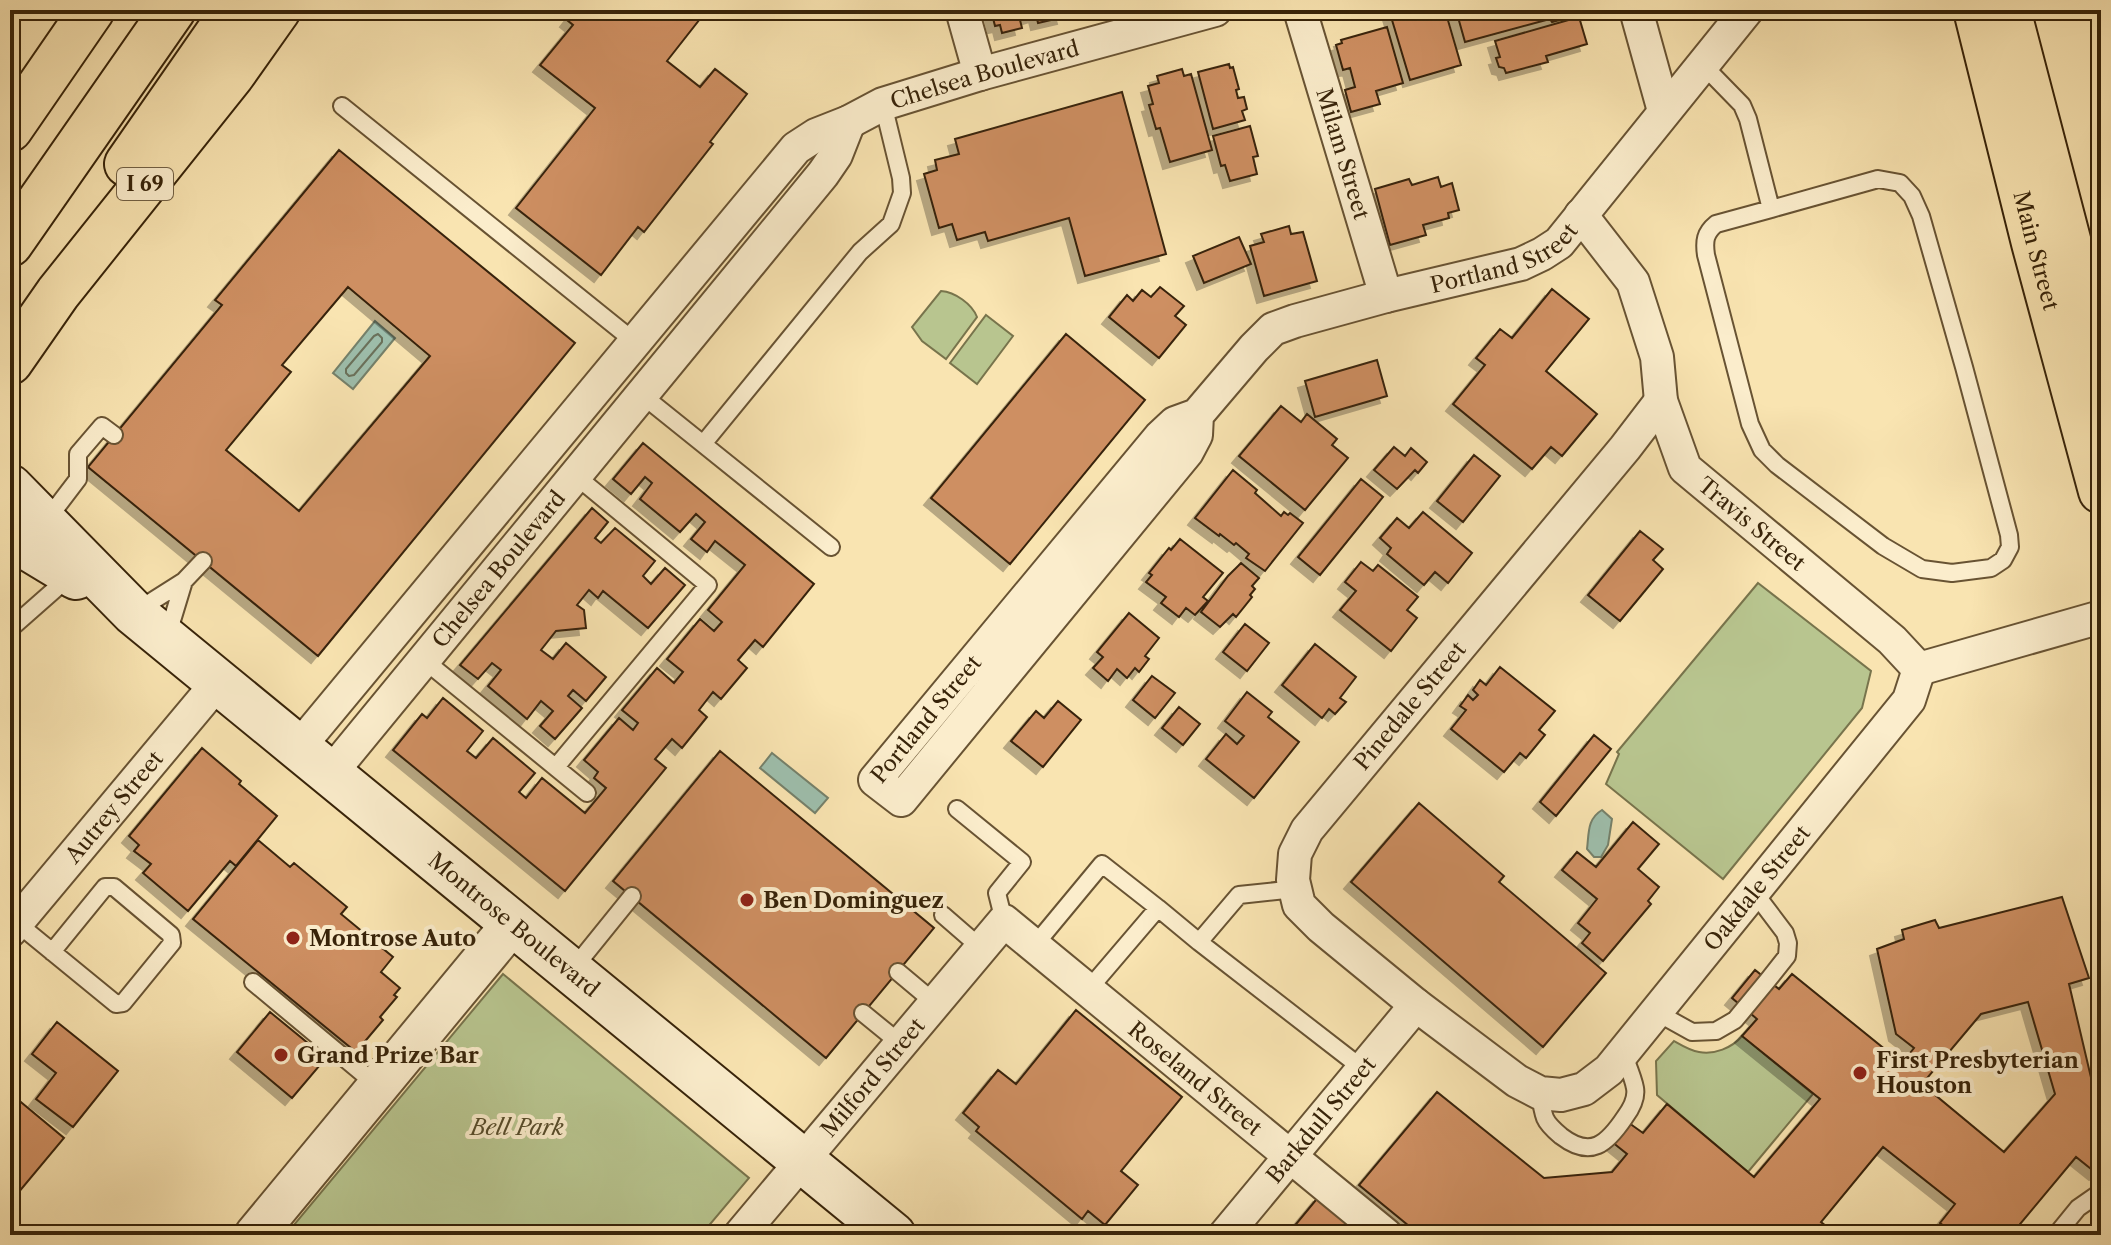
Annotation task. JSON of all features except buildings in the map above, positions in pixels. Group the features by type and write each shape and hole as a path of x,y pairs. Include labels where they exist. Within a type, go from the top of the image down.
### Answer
{"main road":[{"path":"10,129 92,10"},
{"path":"10,244 173,10"},
{"path":"58,293 105,197 234,10"},
{"name":"I 69","path":"10,362 58,293 232,75 278,10"},
{"path":"232,75 289,10"},
{"name":"Main Street","path":"1976,10 2074,268 2101,491"},
{"name":"Main Street","path":"2008,10 2101,366"},
{"name":"Montrose Boulevard","path":"10,487 28,530 72,575 150,626"},
{"name":"Montrose Boulevard","path":"28,530 219,681 893,1235"}],"street":[{"path":"962,10 980,74"},
{"name":"Chelsea Boulevard","path":"315,760 635,342 796,148 816,135 883,104 980,74 1215,10"},
{"name":"Milam Street","path":"1300,10 1386,296"},
{"path":"1636,10 1664,111"},
{"name":"Portland Street","path":"1197,415 1196,435 1187,452 901,800 875,780 1160,437 1175,423 1197,415 1273,329 1386,296 1521,264 1559,243 1747,10"},
{"name":"Chelsea Boulevard","path":"315,760 424,660 823,174 836,155 849,122"},
{"name":"Travis Street","path":"1581,215 1633,282 1657,357 1661,401 1685,468 1892,640 1919,669"},
{"path":"635,342 665,366"},
{"name":"Pinedale Street","path":"1295,889 1295,854 1307,830 1661,401"},
{"path":"1919,669 2101,617"},
{"name":"Oakdale Street","path":"1540,1093 1561,1095 1584,1089 1609,1070 1909,700 1919,669"},
{"name":"Autrey Street","path":"13,927 219,681"},
{"path":"1295,889 1299,905 1321,927 1416,1005 1517,1081 1540,1093"},
{"name":"Roseland Street","path":"1004,921 1386,1235"},
{"name":"Milford Street","path":"740,1235 1004,921"},
{"path":"255,1235 513,923"},
{"name":"Barkdull Street","path":"1225,1235 1416,1005"}],"lane":[{"path":"1702,64 1742,105 1771,209"},
{"path":"703,444 860,252 891,224 902,193 883,104"},
{"path":"342,106 635,342"},
{"path":"1878,179 1900,183 1912,196 1921,216 2009,535 2010,547 2003,560 1991,568 1952,573 1922,569 1883,546 1777,465 1762,450 1750,424 1704,241 1716,224 1771,209 1878,179"},
{"path":"642,395 831,547"},
{"path":"28,530 78,479 78,454 102,426 114,435"},
{"path":"556,767 708,585 576,476"},
{"path":"150,626 203,561"},
{"path":"10,629 72,575"},
{"path":"150,626 184,581"},
{"path":"424,660 587,793"},
{"path":"957,809 1022,862 997,893 1004,921"},
{"path":"1034,946 1102,864 1363,1069"},
{"path":"13,927 52,952 116,1004 123,1003 172,943 171,935 114,887 105,887 52,952"},
{"path":"1199,942 1239,895 1295,889"},
{"path":"1656,1012 1692,1032 1716,1031 1735,1020 1778,968 1787,956 1785,933 1754,892"},
{"path":"572,970 632,896"},
{"path":"1088,990 1158,908"},
{"path":"943,915 981,948"},
{"path":"898,972 935,1003"},
{"path":"253,982 378,1086"},
{"path":"863,1013 901,1044"},
{"path":"1540,1093 1545,1118 1552,1129 1585,1149 1597,1146 1608,1139 1632,1108 1636,1090 1623,1053"},
{"path":"2056,1235 2078,1208 2101,1192"}],"green space":[{"path":"941,291 962,300 977,317 946,359 922,341 912,327"},
{"path":"986,315 1013,336 977,384 950,363"},
{"path":"1758,583 1871,671 1862,708 1723,879 1606,784 1619,754 1617,752"},
{"name":"Bell Park","path":"503,974 749,1178 701,1235 304,1235 293,1226"},
{"path":"1742,1036 1813,1094 1748,1172 1657,1095 1656,1061 1674,1041 1705,1053 1728,1047"}],"water":[{"path":"375,321 395,338 353,389 333,373"},
{"path":"772,753 828,798 815,813 760,768"},
{"path":"1602,810 1612,819 1608,845 1601,857 1594,857 1587,849 1589,832 1591,822"}],"place":[{"name":"Ben Dominguez","path":"747,900"},
{"name":"Montrose Auto","path":"293,938"},
{"name":"Grand Prize Bar","path":"281,1055"},
{"name":"First Presbyterian Houston","path":"1860,1073"}]}
